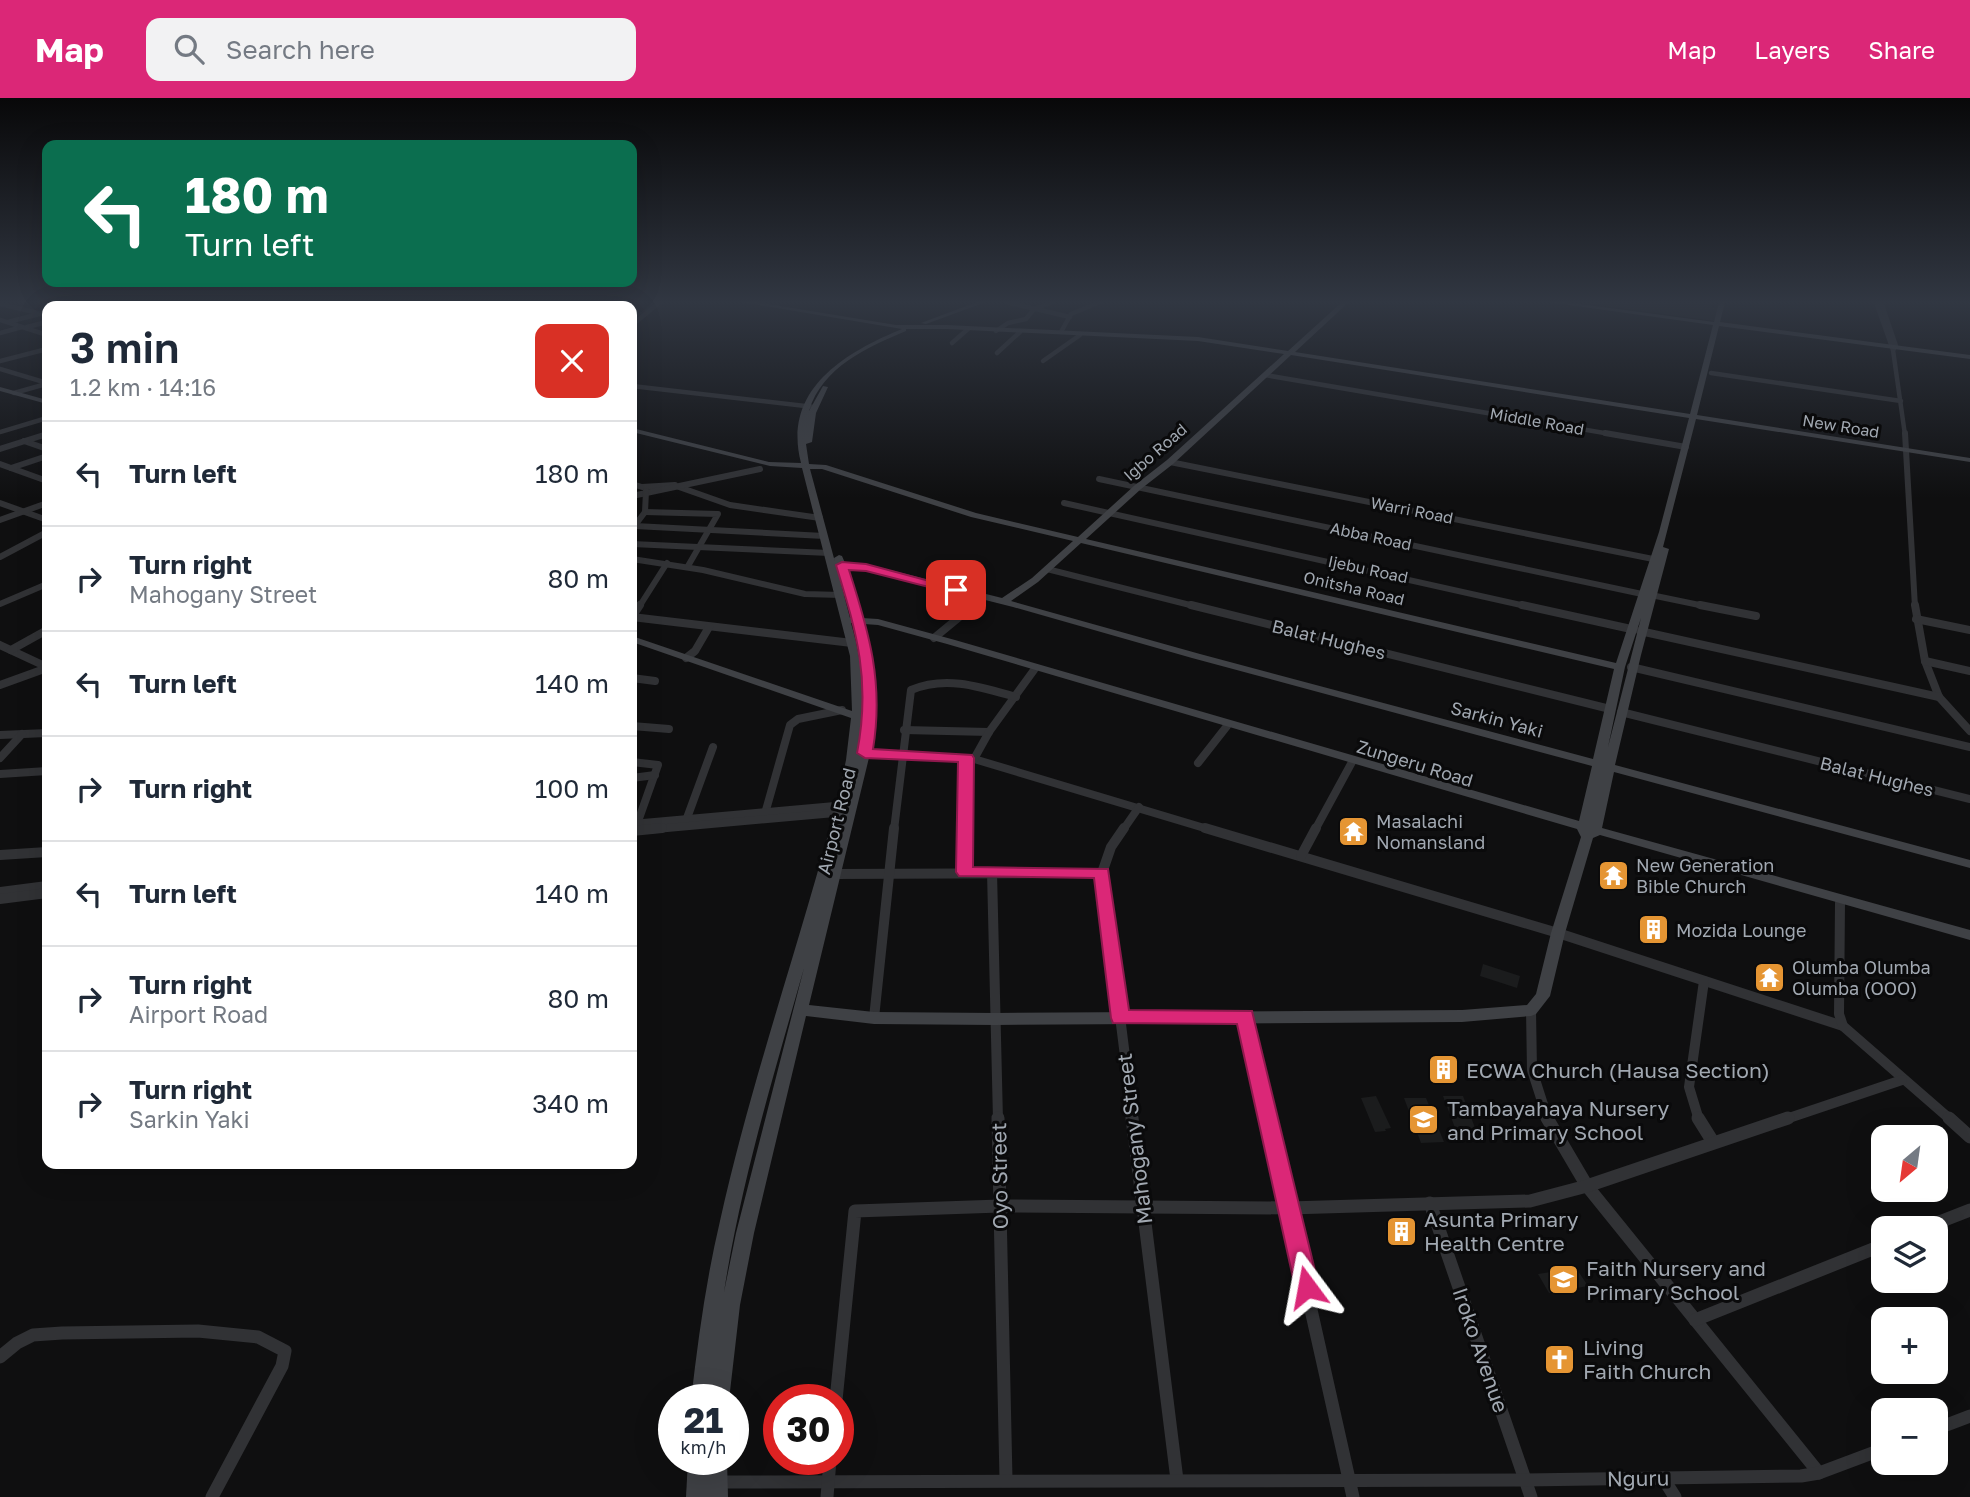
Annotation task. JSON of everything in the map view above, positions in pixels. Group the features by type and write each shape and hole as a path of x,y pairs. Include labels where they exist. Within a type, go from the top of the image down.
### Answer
{"main road":[{"name":"Airport Road","path":"703,1384 724,1233 845,808 865,753 871,717 871,683 835,561 800,424 810,406 816,385 839,367"},
{"name":"Igbo Road","path":"1010,601 1274,367"},
{"name":"New Road","path":"1382,367 1970,460"},
{"path":"1646,594 1653,559 1671,515 1686,447 1700,417 1711,367"},
{"path":"1604,765 1610,709 1671,515 1712,367"},
{"path":"0,390 42,402"},
{"path":"637,433 763,466 812,467 844,474"},
{"name":"Airport Road","path":"721,1384 731,1305 745,1233 834,874 859,717 859,682 852,643 854,622 841,595 835,561 824,536 812,467"},
{"path":"812,467 844,474"},
{"name":"Onitsha Road","path":"1080,540 1625,667"},
{"path":"835,561 867,564 1010,601"},
{"name":"Sarkin Yaki","path":"835,561 1010,601 1196,656 1970,864"},
{"path":"854,622 934,638 1589,832 1970,935"},
{"name":"Zungeru Road","path":"854,622 1084,684 1970,941"},
{"path":"637,641 859,717"},
{"path":"800,1010 874,1018 995,1019 1462,1016 1531,1010 1543,996 1558,933 1589,832 1604,765 1621,712 1625,667"},
{"path":"697,1497 698,1475"}],"street":[{"path":"1896,367 1906,450 1916,619 1925,661 1939,697 1970,731"},
{"path":"0,369 42,382"},
{"path":"1711,373 1901,401"},
{"name":"Middle Road","path":"1265,375 1686,447"},
{"path":"14,393 42,385"},
{"path":"637,387 810,406"},
{"path":"0,390 42,403"},
{"path":"0,432 42,419"},
{"path":"0,449 42,436"},
{"path":"24,441 42,447"},
{"path":"11,468 42,458"},
{"name":"Warri Road","path":"1170,462 1653,559"},
{"path":"0,464 42,479"},
{"path":"637,494 763,466"},
{"path":"844,474 962,511 1080,540"},
{"name":"Abba Road","path":"1099,479 1756,616"},
{"path":"637,486 678,486 695,495 734,506 820,518"},
{"path":"637,521 643,515 646,493"},
{"path":"0,503 42,518"},
{"name":"Ijebu Road","path":"1064,503 1939,697"},
{"path":"0,520 42,505"},
{"path":"643,515 718,514 688,566"},
{"path":"637,525 824,536"},
{"path":"2,554 42,534"},
{"path":"637,544 835,561"},
{"path":"637,560 688,566 825,596 841,595"},
{"path":"637,609 667,563"},
{"name":"Balat Hughes","path":"1047,569 1610,709"},
{"path":"0,604 42,586"},
{"path":"934,638 984,597"},
{"path":"637,618 852,643"},
{"path":"1916,619 1970,630"},
{"path":"686,658 695,651 709,627"},
{"path":"11,650 42,633"},
{"path":"0,645 42,665"},
{"path":"1925,661 1970,671"},
{"name":"Onitsha Road","path":"1625,667 1970,747"},
{"path":"0,684 42,669"},
{"path":"965,872 970,758 1034,670"},
{"path":"637,679 655,681"},
{"path":"874,1018 888,873 904,755 904,730 911,690 920,685 962,684 1016,697"},
{"path":"766,810 790,724 798,719 842,710"},
{"name":"Balat Hughes","path":"1621,712 1970,799"},
{"path":"637,726 669,729"},
{"path":"1198,763 1227,726"},
{"path":"904,730 989,733"},
{"path":"0,735 42,733"},
{"path":"0,758 22,734"},
{"path":"687,818 713,747"},
{"path":"865,753 970,758 1558,933 1843,1026 1970,1137"},
{"path":"637,762 656,763 655,775 637,820"},
{"path":"1301,856 1352,762"},
{"path":"0,774 42,771"},
{"path":"637,777 655,775"},
{"name":"Mahogany Street","path":"1139,807 1111,847 1102,873 1177,1480"},
{"path":"637,826 766,810 845,808"},
{"path":"637,827 845,808"},
{"path":"0,855 42,852"},
{"name":"Oyo Street","path":"992,872 1006,1479"},
{"path":"834,874 1102,873"},
{"path":"0,892 42,887"},
{"path":"0,899 42,894"},
{"path":"1840,903 1839,1014 1843,1026"},
{"path":"1703,981 1689,1087 1697,1117 1713,1142"},
{"path":"1531,1010 1532,1068 1542,1110 1563,1151 1587,1186 1819,1473"},
{"path":"1245,1017 1353,1497"},
{"path":"837,1384 855,1211 1000,1206 1289,1208 1530,1201 1587,1186 1902,1080"},
{"name":"Iroko Avenue","path":"1430,1203 1531,1497"},
{"path":"1948,1219 1970,1210"},
{"path":"1695,1320 1871,1250"},
{"path":"0,1357 17,1343 33,1335 62,1333 198,1331 258,1337 279,1346 285,1350 282,1366 212,1497"},
{"path":"1948,1424 1970,1416"},
{"name":"Nguru","path":"717,1489 828,1489 1006,1479 1663,1478 1819,1473 1871,1454"},
{"path":"1663,1478 1675,1497"}],"shaded area":[{"path":"1483,964 1520,976 1517,988 1480,976"},
{"path":"1376,1096 1391,1128 1385,1129 1386,1131 1375,1132 1361,1098"},
{"name":"Tambayahaya Nursery and Primary School","path":"1443,1096 1463,1096 1480,1141 1460,1141"},
{"name":"Tambayahaya Nursery and Primary School","path":"1404,1098 1426,1098 1444,1142 1421,1143"},
{"name":"Faith Nursery and Primary School","path":"1576,1268 1588,1286 1549,1293 1538,1274"}],"place":[{"name":"Masalachi Nomansland","path":"1353,831"},
{"name":"New Generation Bible Church","path":"1613,875"},
{"name":"Mozida Lounge","path":"1653,930"},
{"name":"Olumba Olumba Olumba (OOO)","path":"1769,977"},
{"name":"ECWA Church (Hausa Section)","path":"1443,1070"},
{"name":"Tambayahaya Nursery and Primary School","path":"1424,1120"},
{"name":"Asunta Primary Health Centre","path":"1401,1231"},
{"name":"Faith Nursery and Primary School","path":"1563,1280"},
{"name":"Living Faith Church","path":"1560,1359"}],"route":[{"path":"956,590 866,567 842,565 869,665 871,717 865,753 966,758 965,872 1102,873 1120,1018 1245,1017 1307,1287"}]}
